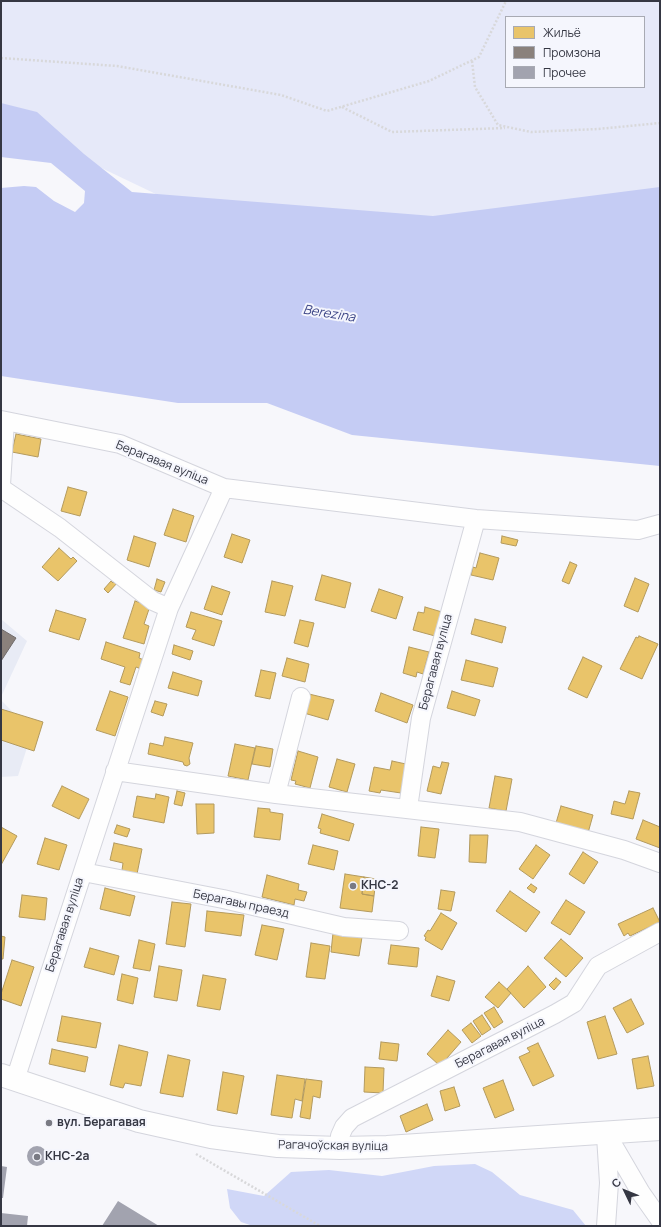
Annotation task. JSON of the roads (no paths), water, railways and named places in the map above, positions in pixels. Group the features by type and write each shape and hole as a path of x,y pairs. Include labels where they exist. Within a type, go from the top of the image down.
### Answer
{"main road":[{"name":"Рагачоўская вуліца","path":"8,1077 139,1121 211,1137 278,1146 340,1148 660,1129"}],"street":[{"name":"Берагавая вуліца","path":"1,485 3,420 120,444 224,488 476,520 638,530 660,524"},
{"path":"1,488 60,528 154,601 169,608"},
{"name":"Берагавая вуліца","path":"8,1077 83,872 169,608 224,488"},
{"name":"Берагавая вуліца","path":"408,808 421,718 476,520"},
{"path":"276,794 301,697"},
{"path":"115,771 276,794 520,822 624,850 660,863"},
{"name":"Берагавы праезд","path":"83,872 223,899 344,927 399,930"},
{"name":"Берагавая вуліца","path":"340,1148 340,1136 344,1127 352,1118 561,1011 574,1003 598,966 660,932"},
{"path":"606,1133 641,1194 660,1220"},
{"path":"606,1133 609,1183 606,1226"}],"water":[{"name":"Berezina","path":"1,103 37,112 84,154 132,192 433,216 660,187 660,466 352,435 267,403 178,403 1,376 1,188 24,186 36,187 54,201 75,212 84,203 85,191 51,163 1,157"}],"place":[{"name":"КНС-2","path":"353,886"},
{"name":"вул. Берагавая","path":"49,1123"},
{"name":"КНС-2а","path":"37,1157"}]}
